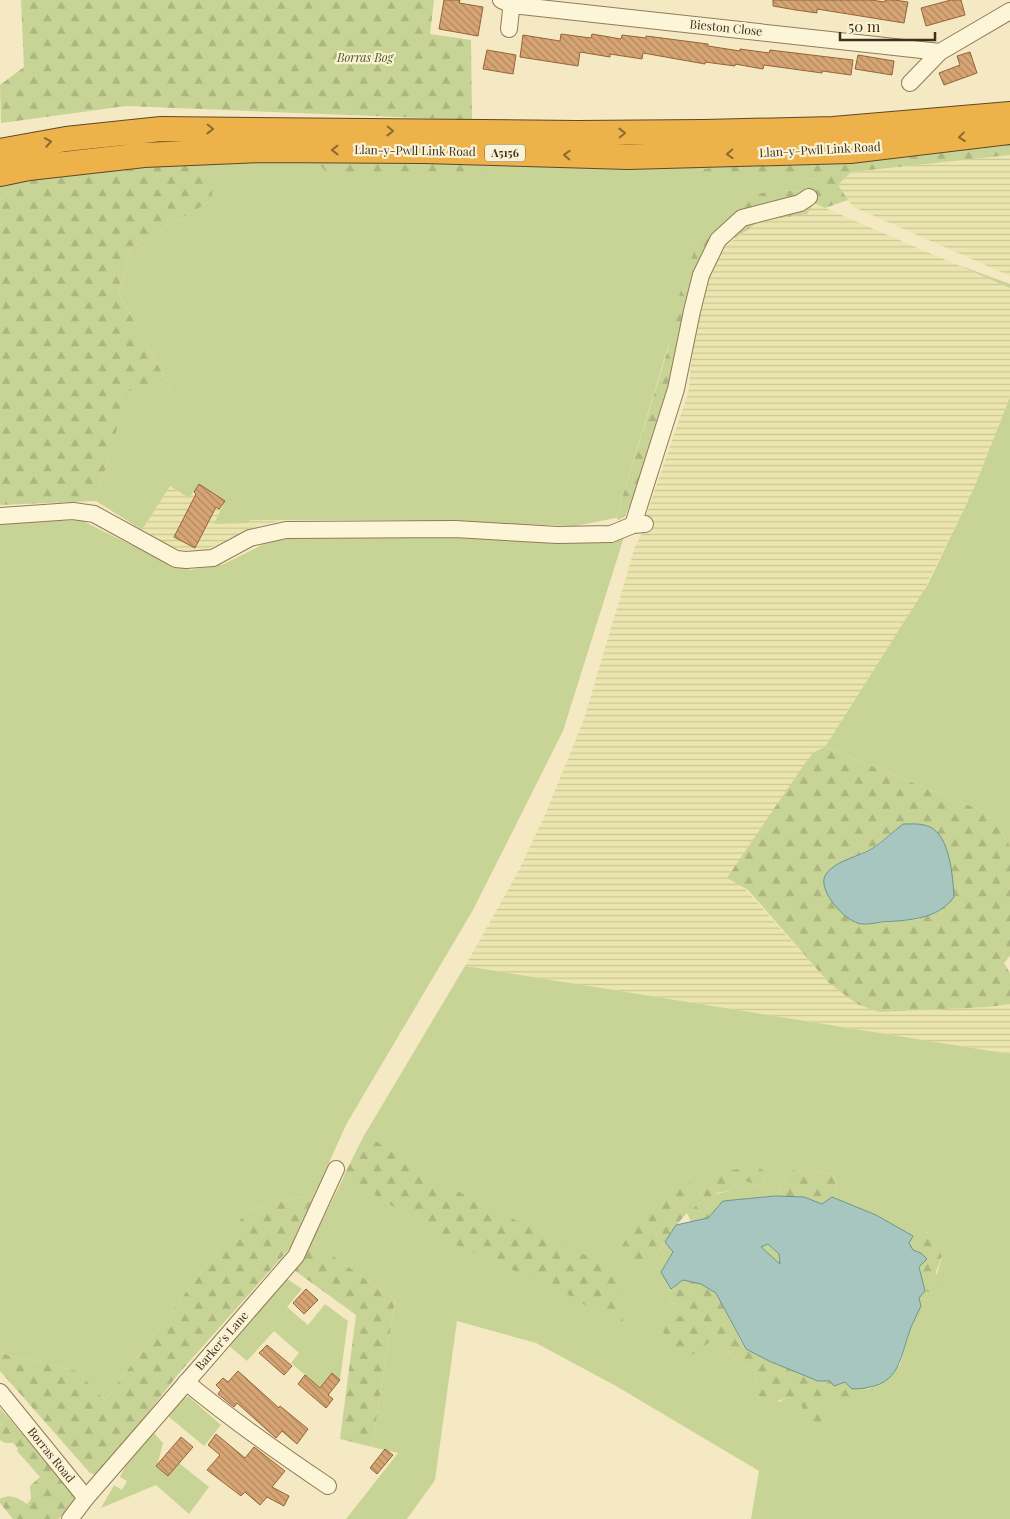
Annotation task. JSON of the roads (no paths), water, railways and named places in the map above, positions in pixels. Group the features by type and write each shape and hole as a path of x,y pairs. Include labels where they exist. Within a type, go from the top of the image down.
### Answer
{"highway":[{"name":"Llan-y-Pwll Link Road","path":"0,151 66,139 161,129 577,133 714,132 833,129 1010,114"},
{"name":"Llan-y-Pwll Link Road","path":"0,174 29,168 144,155 278,150 424,151 628,157 850,151 1010,132"}],"street":[{"name":"Bieston Close","path":"509,29 509,2 940,52"},
{"path":"910,83 940,52 1010,11"},
{"path":"0,516 73,511 94,514 176,559 186,560 213,558 250,538 286,530 454,530 566,535 611,534 639,524 676,388 701,275 718,240 742,218 800,203 809,198"},
{"name":"Barker's Lane","path":"86,1498 296,1256 336,1169"},
{"path":"186,1382 227,1416 328,1486"},
{"name":"Borras Road","path":"0,1392 86,1498"},
{"path":"70,1519 86,1498"}],"water":[{"path":"903,824 920,824 930,827 942,839 949,858 954,897 939,910 922,917 868,924 855,922 837,908 827,894 824,887 826,874 836,865 873,848"},
{"path":"775,1196 804,1197 822,1204 832,1197 876,1215 913,1236 909,1243 913,1250 921,1253 927,1259 919,1267 925,1291 919,1298 921,1306 911,1327 899,1363 895,1372 888,1379 868,1388 852,1389 845,1382 834,1386 830,1381 818,1381 769,1361 746,1349 716,1293 701,1284 683,1280 671,1289 661,1272 673,1252 665,1242 676,1225 708,1218 723,1201","holes":["768,1244 779,1254 780,1264 761,1247"]}],"park label":[{"name":"Borras Bog","path":"365,58"}]}
